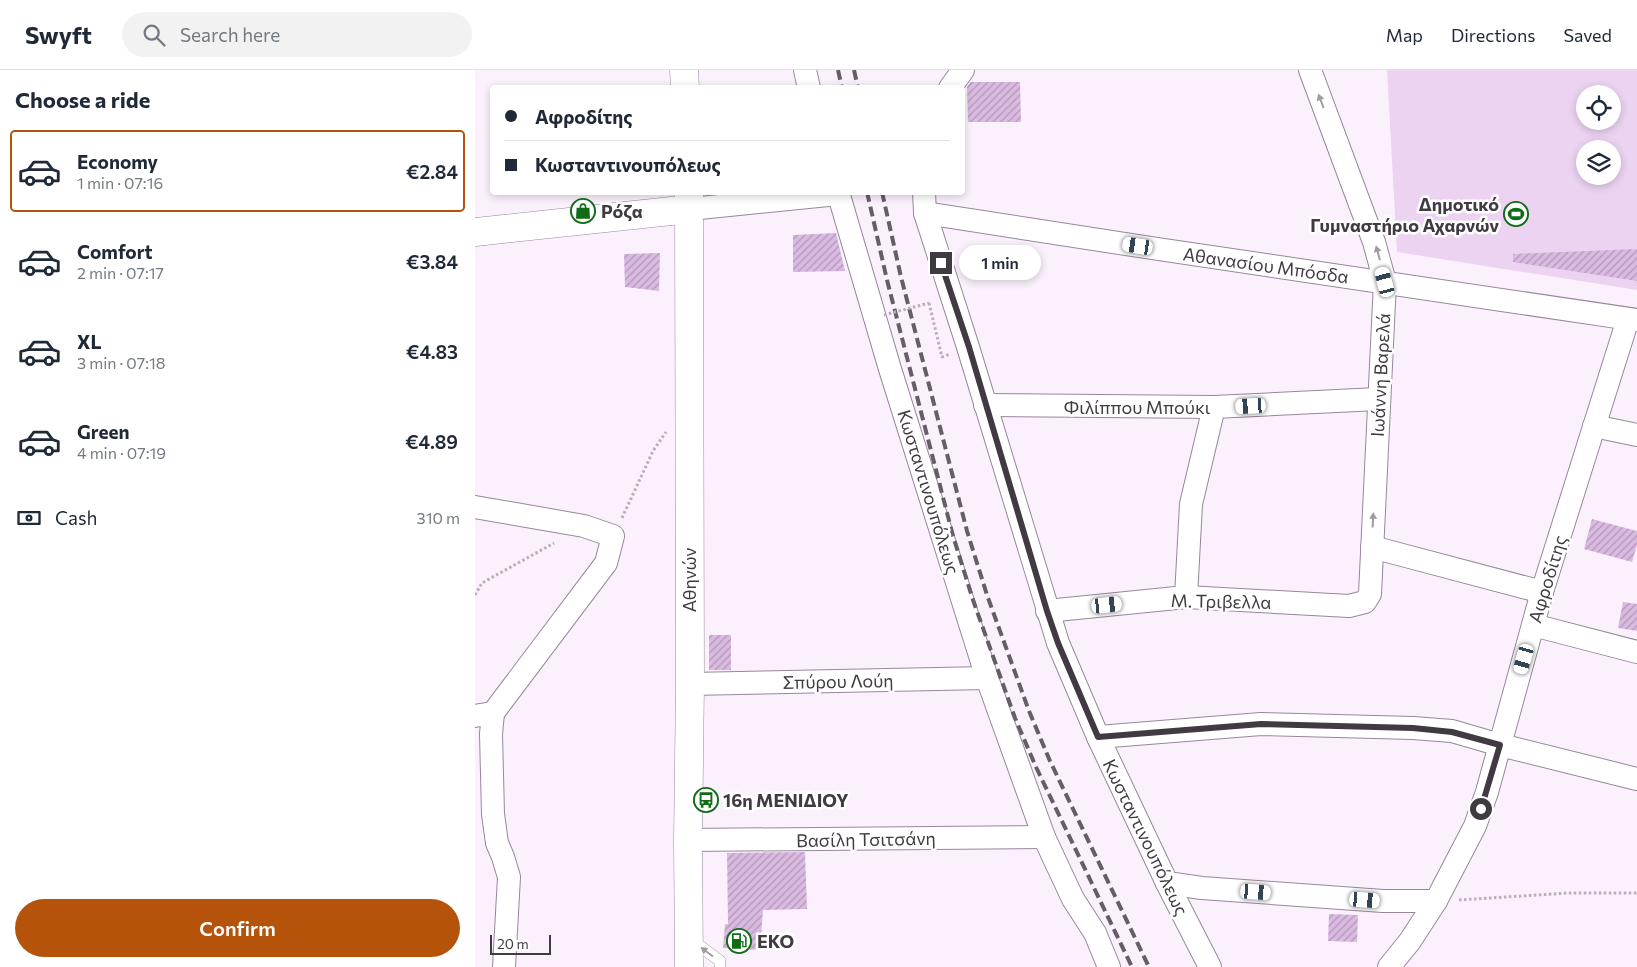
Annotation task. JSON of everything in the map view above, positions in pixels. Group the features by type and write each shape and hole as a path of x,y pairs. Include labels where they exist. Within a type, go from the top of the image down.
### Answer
{"main road":[{"path":"685,70 685,85"},
{"path":"475,232 689,201"},
{"name":"Αθηνών","path":"689,201 689,967"}],"street":[{"path":"805,70 808,85"},
{"path":"952,85 963,70"},
{"name":"Ιωάννη Βαρελά","path":"1310,70 1374,242 1385,282 1370,594 1365,602"},
{"path":"689,201 801,195"},
{"name":"Κωσταντινουπόλεως","path":"839,195 893,378 987,678 1044,837 1073,899 1095,933 1109,967"},
{"name":"Αθανασίου Μπόσδα","path":"924,203 1158,250 1633,319"},
{"name":"Κωσταντινουπόλεως","path":"924,203 1058,643 1098,737 1167,883 1210,967"},
{"name":"Αφροδίτης","path":"1389,967 1436,901 1475,826 1487,792 1542,592 1594,426 1633,319"},
{"name":"Φιλίππου Μπούκι","path":"985,405 1214,408 1379,399"},
{"path":"1186,597 1191,504 1214,408"},
{"path":"1594,426 1637,435"},
{"path":"475,507 585,526 613,536 606,564 484,714 491,734 493,814 497,843 509,878 504,967"},
{"path":"1372,547 1542,592"},
{"name":"Μ. Τριβελλα","path":"1047,611 1186,597 1349,606 1365,602"},
{"path":"1533,625 1637,652"},
{"name":"Σπύρου Λούη","path":"690,684 987,678"},
{"path":"1098,737 1261,724 1443,731 1637,779"},
{"name":"Βασίλη Τσιτσάνη","path":"688,840 1044,837"},
{"path":"1167,883 1202,888 1383,901 1436,901"}],"lane":[{"path":"690,938 720,961 720,967"}],"path":[{"path":"884,315 929,303 942,357"},
{"path":"613,536 653,451 664,434 677,421 689,413"},
{"path":"475,595 482,583 585,526"},
{"path":"1436,901 1568,893 1637,893"}],"shaded area":[{"name":"Δημοτικό Γυμναστήριο Αχαρνών","path":"1387,70 1637,70 1637,290 1397,252"}],"building":[{"path":"970,82 1020,82 1021,122 968,122 967,87"},
{"path":"836,233 845,271 793,272 793,235"},
{"path":"1637,249 1637,281 1513,262 1513,254"},
{"path":"660,253 659,291 625,287 624,254"},
{"path":"1592,519 1637,531 1637,545 1632,562 1584,549"},
{"path":"1623,602 1637,604 1637,631 1618,628"},
{"path":"709,635 731,635 731,670 709,670"},
{"path":"805,852 807,909 763,910 760,950 723,948 725,924 728,924 727,853"},
{"path":"1329,914 1358,915 1357,942 1328,941"}],"railway":[{"path":"838,70 841,85"},
{"path":"854,70 857,85"},
{"path":"868,195 887,280 953,536 973,600 1015,718 1036,767 1132,967"},
{"path":"883,195 901,277 967,531 987,595 1029,711 1050,761 1149,967"}],"place":[{"name":"Ρόζα","path":"583,211"},
{"name":"Δημοτικό Γυμναστήριο Αχαρνών","path":"1516,214"},
{"name":"16η ΜΕΝΙΔΙΟΥ","path":"706,800"},
{"name":"EKO","path":"739,941"}],"route":[{"path":"941,263 969,347 1047,611 1058,643 1098,737 1261,724 1413,728 1452,732 1500,745 1481,809"}]}
